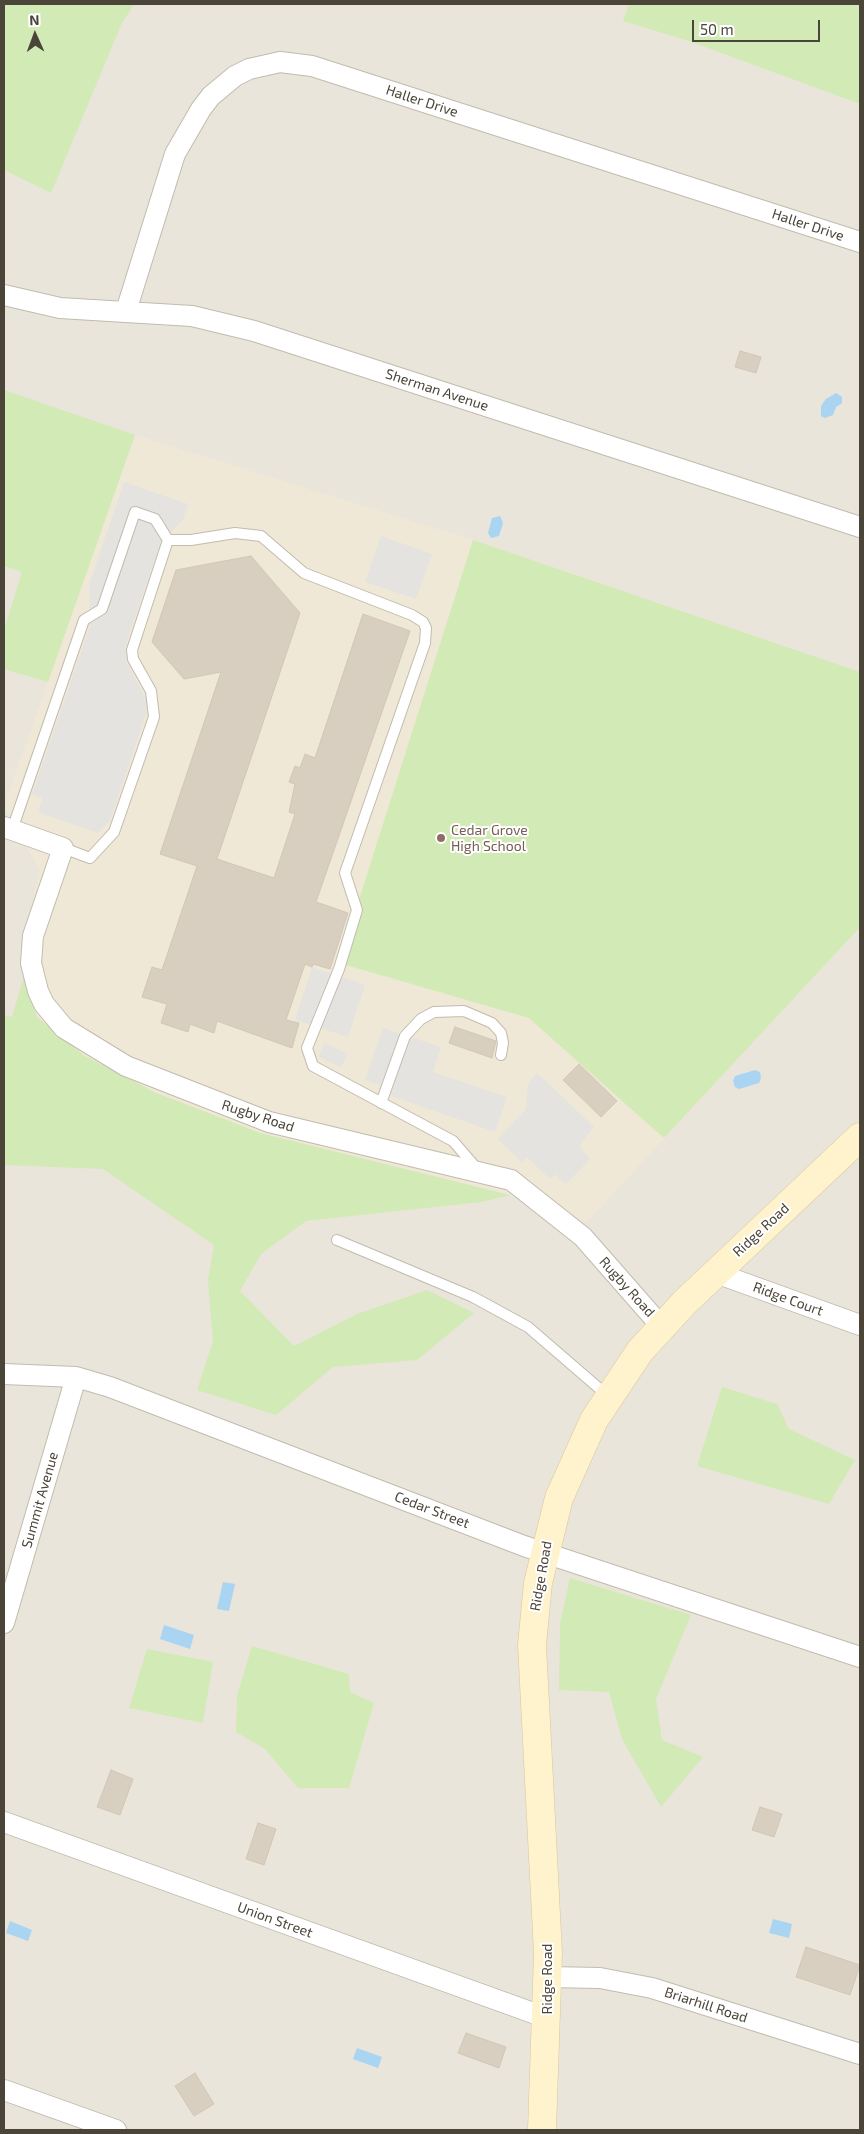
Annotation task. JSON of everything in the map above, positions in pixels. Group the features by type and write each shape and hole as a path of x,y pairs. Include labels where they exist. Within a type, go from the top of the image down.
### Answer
{"main road":[{"name":"Ridge Road","path":"542,2130 548,1976 532,1676 534,1614 543,1553 569,1472 608,1396 640,1351 661,1326 860,1137"}],"street":[{"name":"Haller Drive","path":"126,311 175,154 201,109 222,85 235,76 249,69 280,62 312,66 860,242"},
{"name":"Sherman Avenue","path":"4,295 60,308 192,316 254,331 860,527"},
{"path":"8,828 63,848"},
{"name":"Rugby Road","path":"63,848 33,936 31,949 38,991 53,1017 64,1028 126,1066 269,1122 511,1180 583,1237 661,1326"},
{"name":"Ridge Court","path":"716,1273 860,1325"},
{"name":"Cedar Street","path":"4,1374 76,1377 110,1386 543,1553 860,1657"},
{"name":"Summit Avenue","path":"4,1623 76,1377"},
{"name":"Union Street","path":"4,1822 547,2018"},
{"name":"Briarhill Road","path":"548,1976 600,1978 652,1988 860,2054"},
{"path":"4,2090 116,2130"}],"lane":[{"path":"8,828 84,620 102,609 135,512 154,519 168,540"},
{"path":"168,540 191,540 235,533 261,536 304,573 412,615 423,622 426,628 425,643 345,873 358,910 339,969 307,1048 313,1066 453,1141 480,1172"},
{"path":"63,848 90,858 114,832 154,718 151,691 133,659 132,650 168,540"},
{"path":"381,1103 404,1036 421,1019 434,1012 464,1011 492,1023 501,1033 503,1043 501,1055"},
{"path":"337,1240 473,1298 528,1327 608,1396"}],"shaded area":[{"path":"4,4 704,4 860,59 860,2130 4,2130"},
{"name":"Cedar Grove High School","path":"135,435 473,540 860,672 860,927 587,1222 510,1195 259,1133 154,1092 83,1055 37,1017 20,954 40,870 4,806"},
{"path":"124,482 188,504 183,520 161,542 128,638 126,647 127,663 146,699 147,711 110,821 98,833 38,812 43,798 32,794 90,626 89,585"},
{"path":"381,536 432,554 416,599 365,582"},
{"path":"312,967 365,985 348,1037 295,1020"},
{"path":"383,1028 441,1047 433,1072 507,1097 495,1132 394,1097 378,1084 365,1080"},
{"path":"325,1043 348,1054 341,1067 318,1057"},
{"path":"537,1073 594,1127 579,1146 590,1159 566,1184 555,1174 550,1179 527,1157 522,1162 498,1139 526,1109 528,1084"}],"green space":[{"path":"4,4 134,4 121,25 51,193 4,170"},
{"path":"629,4 860,4 860,104 689,41 623,21"},
{"path":"4,390 135,435 48,682 4,669 4,630 22,572 4,566"},
{"path":"473,540 860,672 860,927 664,1138 529,1018 339,963"},
{"path":"24,976 37,1017 83,1055 154,1092 260,1133 510,1195 481,1202 306,1221 261,1254 240,1291 294,1346 357,1314 427,1290 474,1313 417,1360 333,1367 276,1415 197,1390 213,1341 208,1280 214,1245 103,1169 4,1165 4,1015 12,1017"},
{"path":"722,1387 777,1404 789,1429 855,1460 829,1504 697,1466"},
{"path":"570,1578 691,1615 656,1699 662,1740 703,1757 661,1807 622,1739 609,1692 559,1690 560,1624"},
{"path":"252,1646 349,1674 350,1692 374,1703 349,1788 298,1788 265,1749 236,1732 237,1696"},
{"path":"147,1649 213,1662 203,1723 129,1708"}],"water":[{"path":"836,393 842,397 842,403 836,407 833,415 825,418 821,416 821,406 826,399"},
{"path":"500,516 503,523 499,536 491,538 488,533 492,518"},
{"path":"755,1070 760,1072 761,1078 759,1083 739,1089 735,1087 733,1081 735,1076"},
{"path":"223,1582 235,1584 229,1611 217,1609"},
{"path":"164,1625 194,1635 190,1649 160,1639"},
{"path":"773,1919 792,1924 789,1938 769,1933"},
{"path":"10,1921 32,1930 28,1941 6,1933"},
{"path":"357,2048 382,2057 378,2068 353,2059"}],"building":[{"path":"740,351 761,357 756,373 735,367"},
{"path":"251,556 300,613 217,859 274,878 295,814 289,812 295,784 289,782 295,766 300,768 305,754 315,758 363,614 410,631 316,902 348,913 330,969 313,964 312,967 305,964 286,1020 299,1023 292,1048 217,1021 214,1033 190,1024 188,1032 161,1023 167,1004 142,997 152,967 162,970 197,866 160,854 221,672 184,679 152,642 176,570"},
{"path":"455,1027 496,1041 492,1058 449,1043"},
{"path":"579,1064 617,1101 601,1117 563,1080"},
{"path":"111,1770 133,1779 120,1815 97,1807"},
{"path":"760,1807 782,1814 774,1837 752,1830"},
{"path":"258,1823 276,1829 264,1865 246,1859"},
{"path":"806,1947 860,1965 850,1995 796,1977"},
{"path":"466,2033 506,2047 499,2068 458,2053"},
{"path":"195,2073 214,2104 194,2116 175,2086"}],"place":[{"name":"Cedar Grove High School","path":"441,838"}]}
